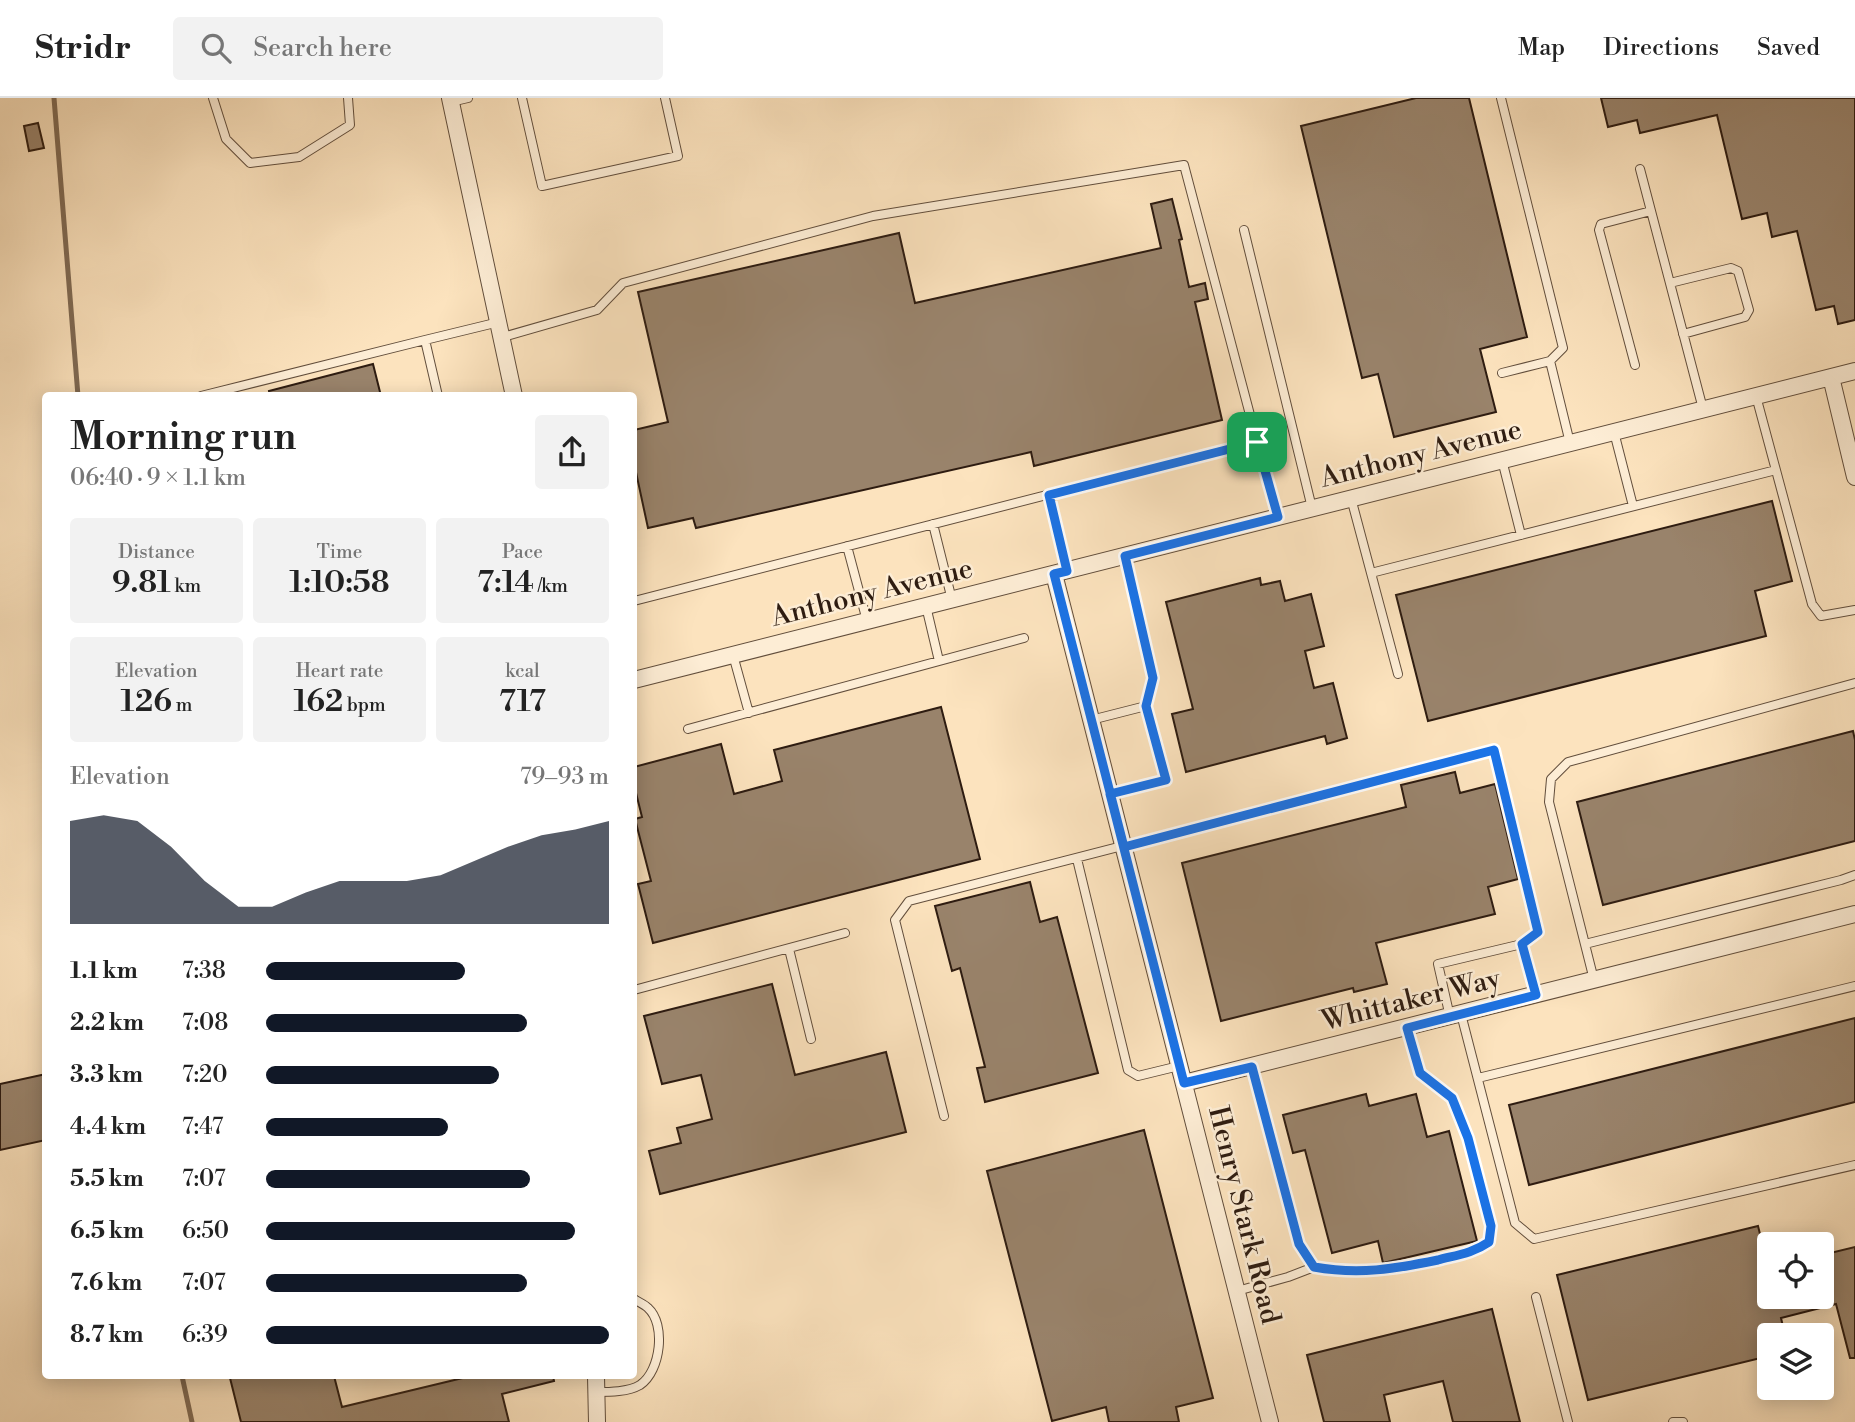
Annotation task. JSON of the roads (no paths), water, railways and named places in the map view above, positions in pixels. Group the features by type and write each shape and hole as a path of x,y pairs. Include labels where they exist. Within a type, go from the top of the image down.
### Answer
{"street":[{"path":"450,100 513,392"},
{"name":"Anthony Avenue","path":"637,679 1855,370"},
{"path":"1831,377 1850,435 1855,477"},
{"name":"Henry Stark Road","path":"1060,572 1091,720 1270,1422"},
{"name":"Whittaker Way","path":"1184,1083 1855,914"},
{"path":"596,1379 597,1422"}],"lane":[{"path":"214,98 226,139 250,163 299,157 350,125 348,98"},
{"path":"450,100 468,98"},
{"path":"522,98 542,186 678,156 665,98"},
{"path":"1501,98 1563,348 1550,361 1502,373"},
{"path":"217,392 425,340 501,330 597,310 623,283 873,216 1184,165 1278,517"},
{"path":"1640,169 1703,409"},
{"path":"1635,365 1599,230 1601,224 1651,211"},
{"path":"1244,230 1312,509"},
{"path":"1670,284 1731,268 1738,271 1749,310 1745,317 1683,334"},
{"path":"425,340 437,392"},
{"path":"1550,361 1570,443"},
{"path":"1756,396 1812,604 1821,616 1855,610"},
{"path":"1614,432 1633,506"},
{"path":"637,600 1257,442"},
{"path":"1502,460 1521,535"},
{"path":"1371,573 1776,470"},
{"path":"1049,495 1060,572"},
{"path":"1351,498 1398,674"},
{"path":"933,524 953,600"},
{"path":"847,546 867,621"},
{"path":"1110,794 1166,780 1146,706 1153,678 1125,556"},
{"path":"926,606 939,661"},
{"path":"688,729 1024,638"},
{"path":"733,655 749,712"},
{"path":"1594,980 1549,802 1551,779 1568,762 1855,682"},
{"path":"1091,720 1146,706"},
{"path":"944,1116 895,920 909,901 1494,750 1538,932 1522,944 1438,964 1478,1078 1515,1223 1534,1239 1855,1165"},
{"path":"1077,859 1128,1070 1138,1076 1180,1066"},
{"path":"1585,944 1855,875"},
{"path":"637,989 845,933"},
{"path":"1522,944 1536,995"},
{"path":"789,949 811,1039"},
{"path":"1478,1078 1855,986"},
{"path":"1236,1291 1314,1267 1344,1272 1393,1270 1475,1251 1489,1242 1491,1226 1468,1138 1452,1098 1420,1073 1407,1028"},
{"path":"1252,1067 1299,1244 1314,1267"},
{"path":"1536,1297 1568,1422"},
{"path":"596,1392 620,1391 640,1385 651,1373 658,1353 657,1325 649,1308 637,1301"},
{"path":"1673,1422 1682,1422"}],"waterway":[{"path":"54,98 78,392"},
{"path":"183,1379 192,1422"}]}
